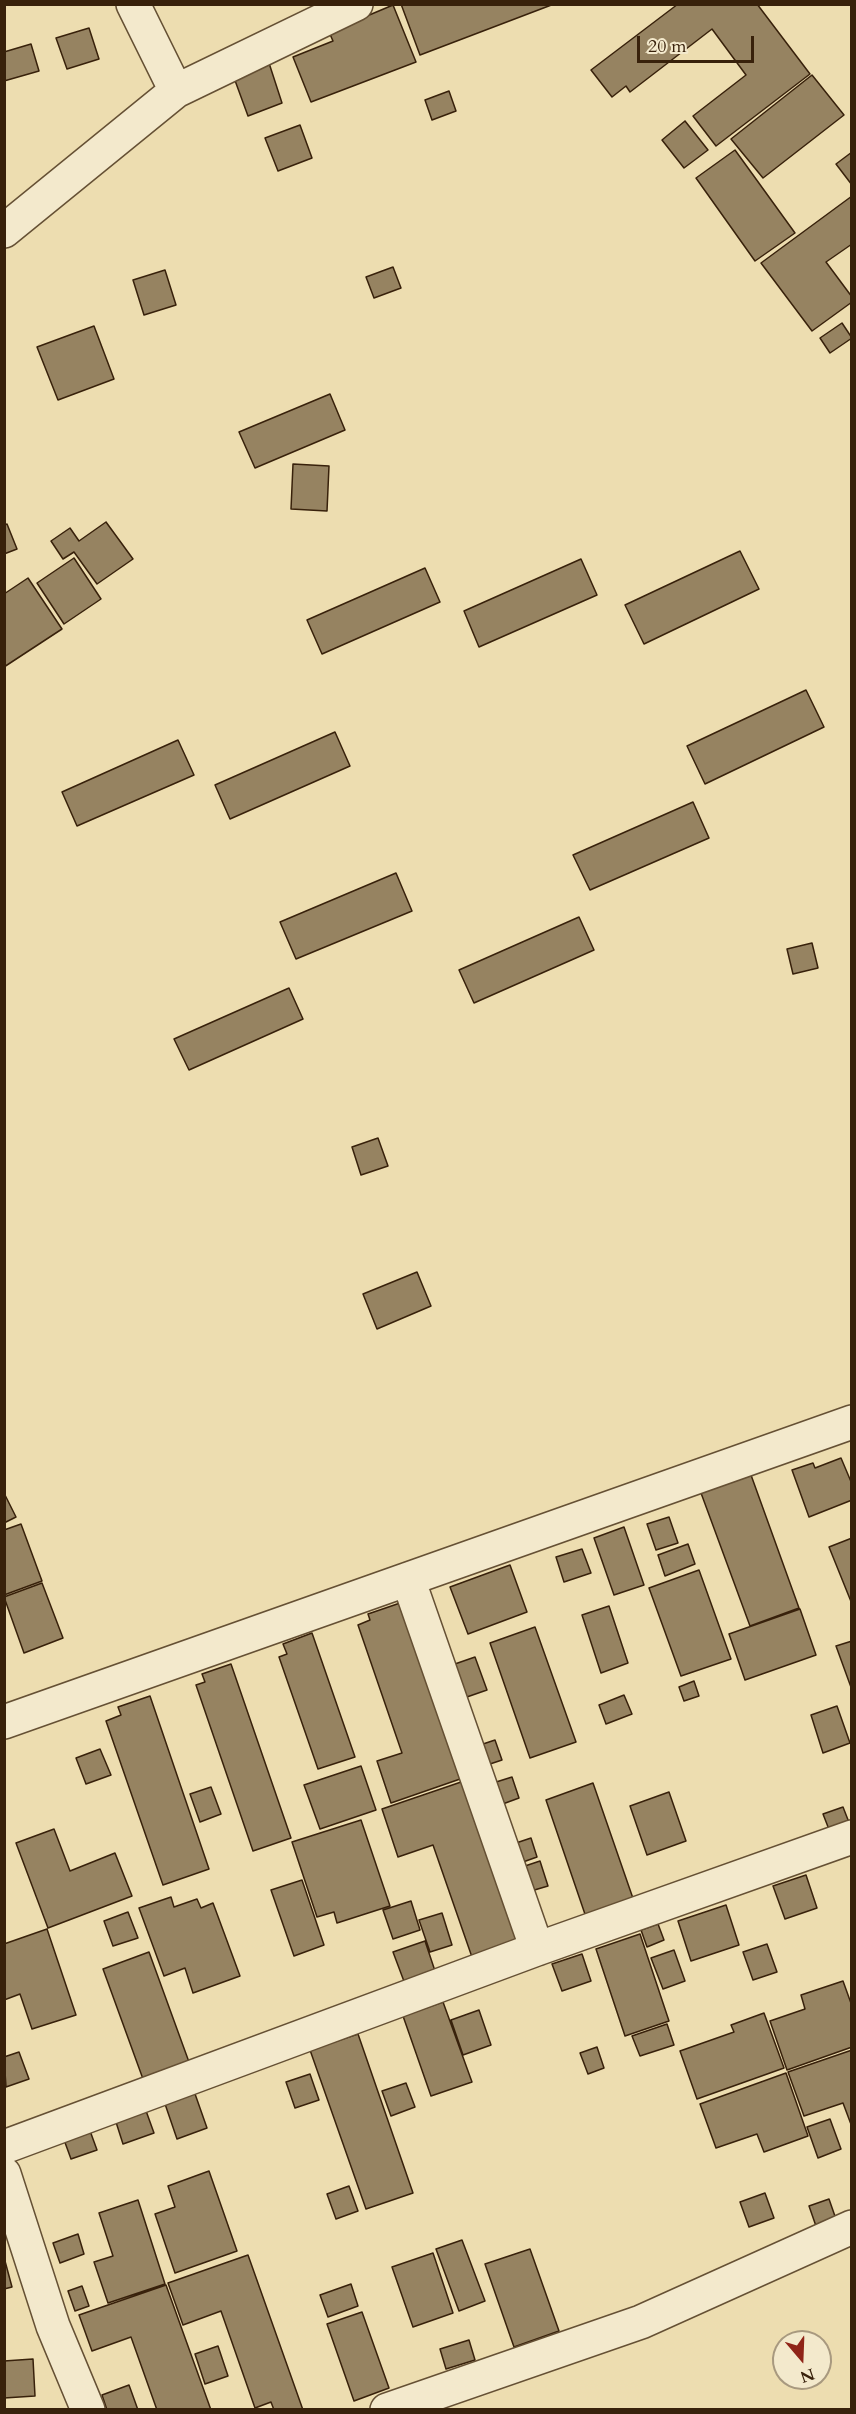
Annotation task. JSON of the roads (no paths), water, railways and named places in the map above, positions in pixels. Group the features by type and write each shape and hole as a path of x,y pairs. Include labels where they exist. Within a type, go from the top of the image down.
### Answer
{"street":[{"path":"133,4 176,91"},
{"path":"4,231 176,91 356,4"},
{"path":"4,1722 852,1422"},
{"path":"408,1579 537,1949"},
{"path":"4,2147 537,1949 852,1837"},
{"path":"4,2174 53,2326 88,2409"},
{"path":"387,2409 641,2322 852,2227"}]}
